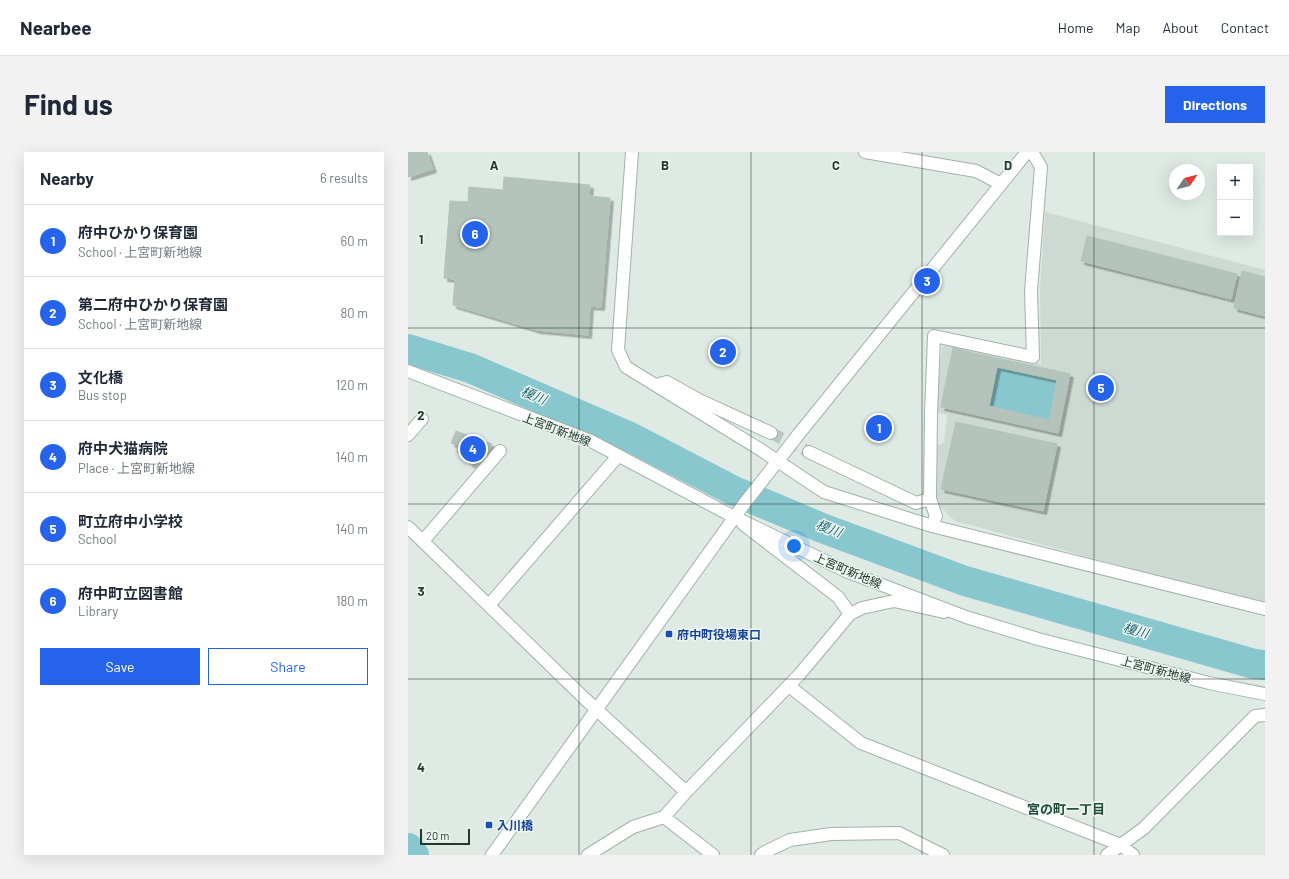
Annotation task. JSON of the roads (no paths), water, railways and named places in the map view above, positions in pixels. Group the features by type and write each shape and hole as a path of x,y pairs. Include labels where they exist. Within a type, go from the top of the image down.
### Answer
{"street":[{"path":"632,152 618,350 626,367 824,492 932,526 1265,609"},
{"path":"865,152 976,171 1001,184"},
{"path":"492,855 734,517 777,461 1027,152"},
{"path":"932,526 936,516 930,499 934,336 1033,357 1031,291 1041,167 1032,152"},
{"name":"上宮町新地線","path":"408,371 591,441 734,517 848,572 966,617 1046,641 1209,683 1265,694"},
{"path":"656,385 667,382 699,400 771,433"},
{"path":"408,435 422,419"},
{"path":"423,541 500,451"},
{"path":"809,452 916,502 930,499"},
{"path":"489,605 618,456"},
{"path":"734,517 838,597 850,614"},
{"path":"408,527 596,709 686,792"},
{"path":"588,855 633,827 664,817 686,792 800,675 850,614 862,608 894,601 966,617"},
{"path":"789,686 861,743 1121,844 1133,855"},
{"path":"1107,855 1144,828 1255,716 1265,716"},
{"path":"664,817 713,855"},
{"path":"761,855 790,840 831,834 899,833 943,855"}],"water":[{"path":"997,367 1057,380 1049,420 989,406"}],"waterway":[{"name":"榎川","path":"408,349 470,368 630,437 734,491 822,528 965,581 1254,664 1265,665"},
{"path":"408,848 414,855"}],"tunnel":[{"path":"771,433 809,452"}],"place":[{"name":"府中町立図書館","path":"475,234"},
{"name":"文化橋","path":"927,281"},
{"name":"第二府中ひかり保育園","path":"723,352"},
{"name":"町立府中小学校","path":"1101,388"},
{"name":"府中ひかり保育園","path":"879,428"},
{"name":"府中犬猫病院","path":"473,449"},
{"name":"府中町役場東口","path":"669,634"},
{"name":"入川橋","path":"489,825"}],"district":[{"name":"宮の町一丁目","path":"1066,809"}]}
